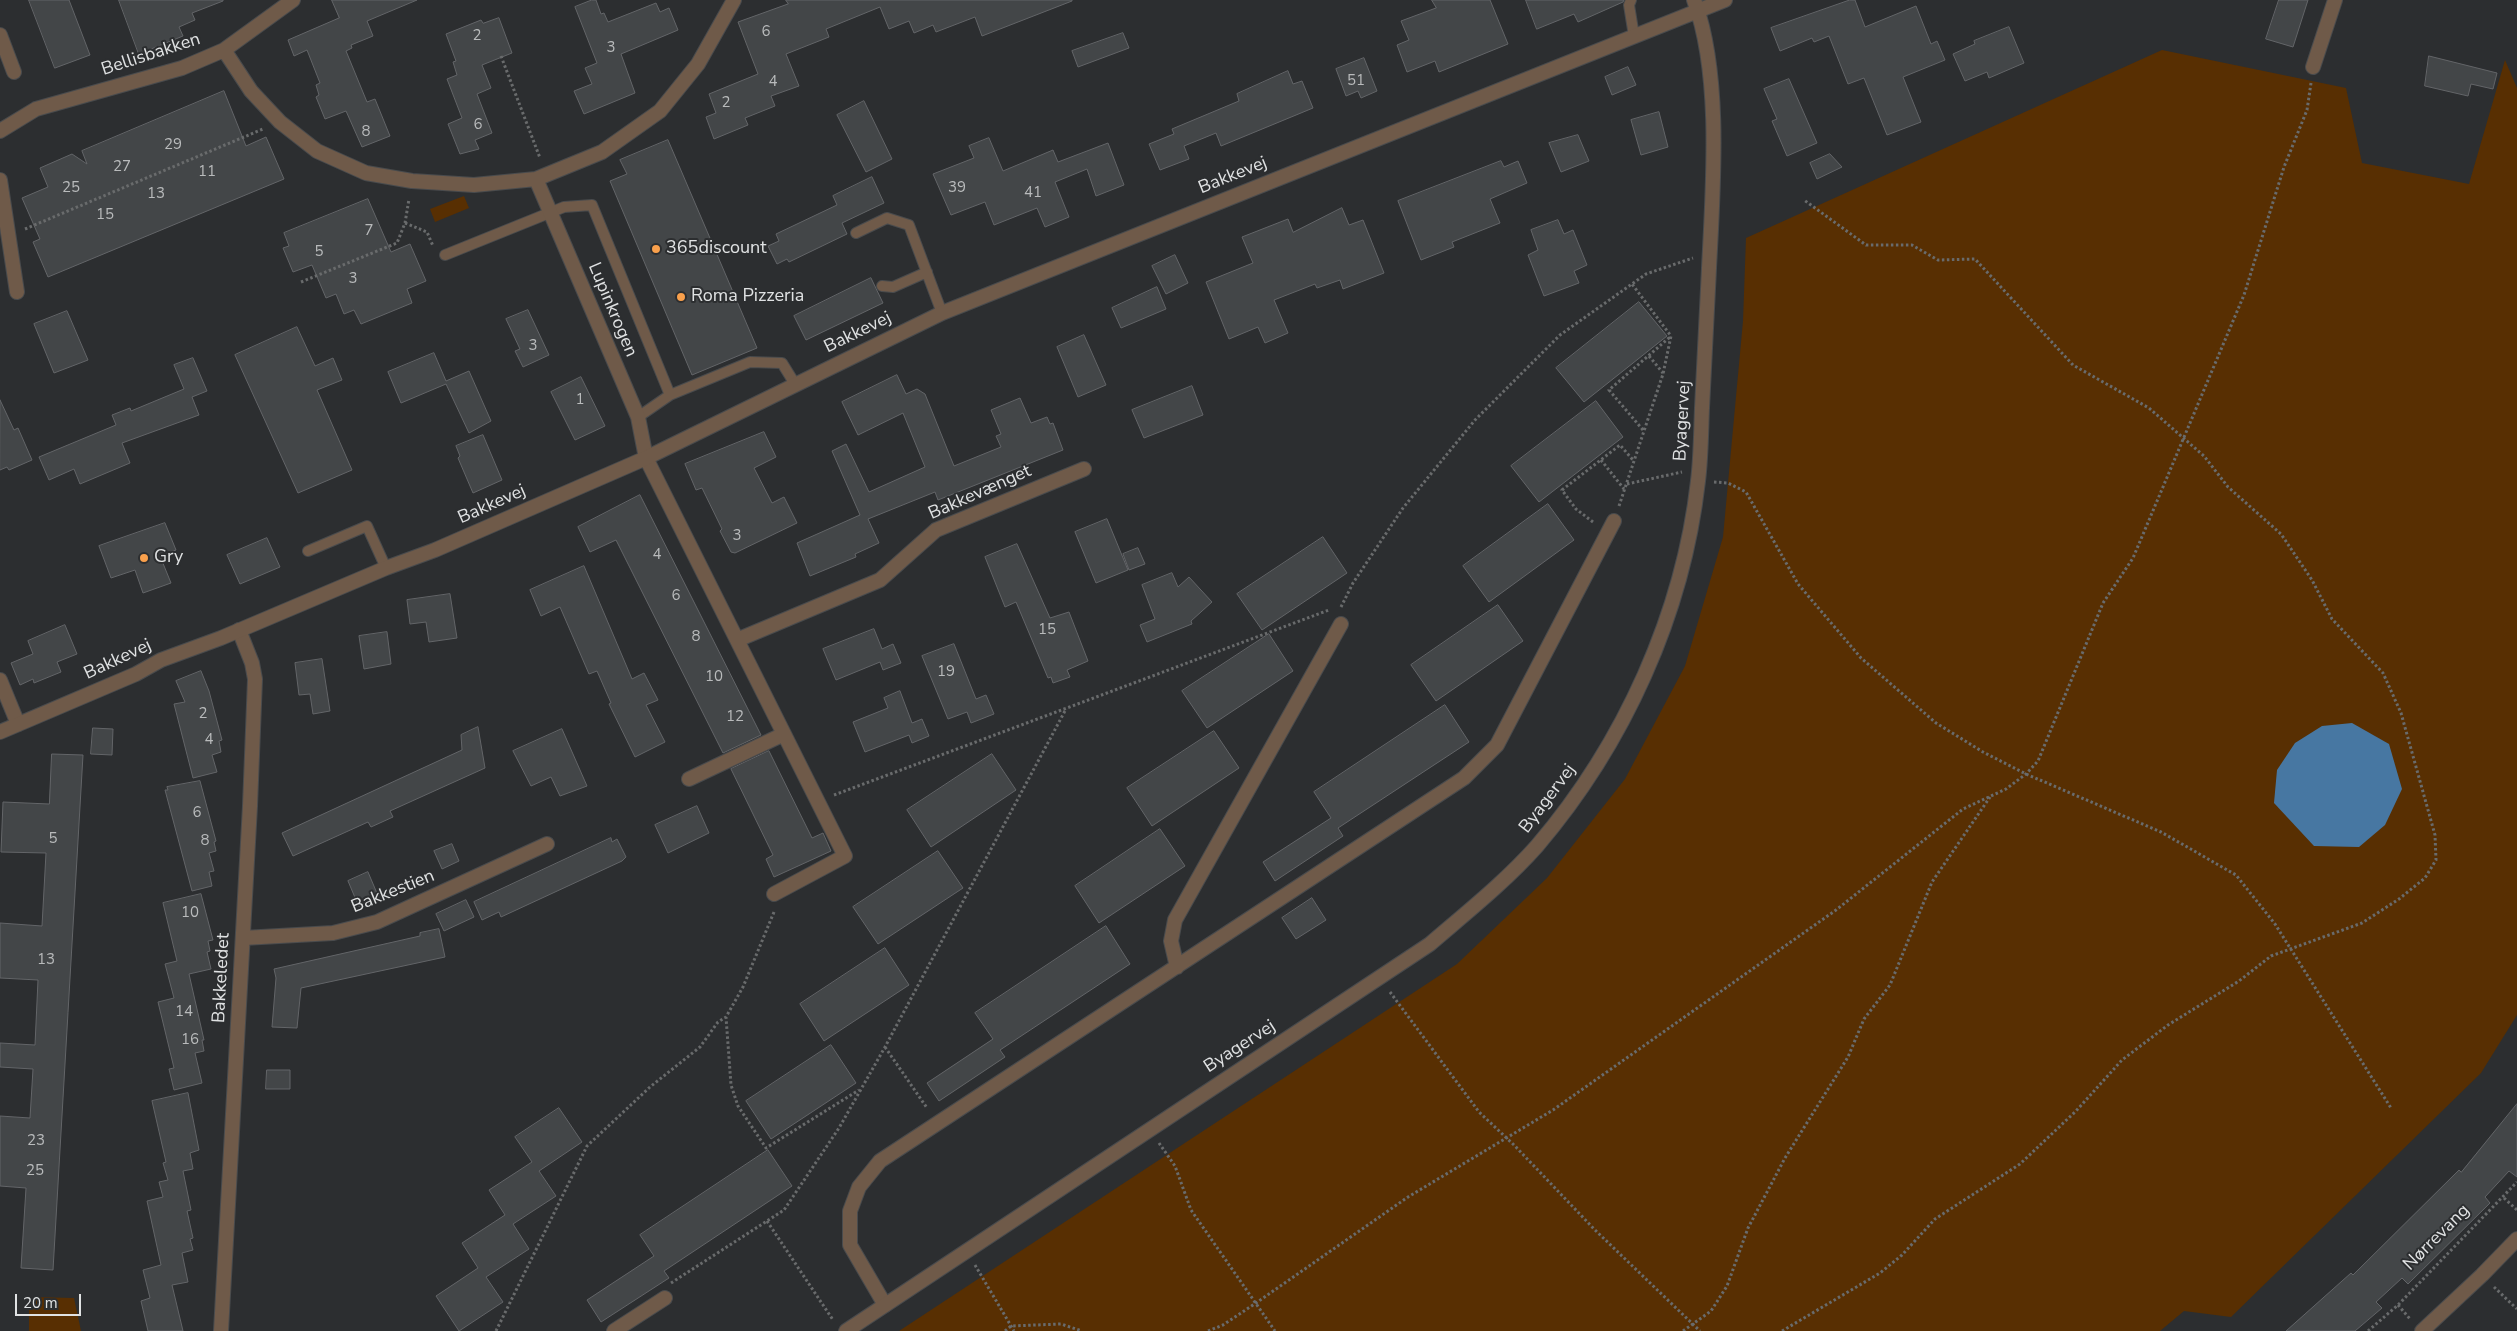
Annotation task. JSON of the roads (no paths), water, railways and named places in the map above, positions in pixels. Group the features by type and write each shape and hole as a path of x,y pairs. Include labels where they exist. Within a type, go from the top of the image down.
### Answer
{"street":[{"name":"Bellisbakken","path":"0,131 36,110 182,68 224,50 293,0"},
{"path":"224,50 251,91 280,122 317,150 366,173 412,181 474,185 541,177 602,152 660,111 698,64 734,0"},
{"name":"Bakkevej","path":"0,732 136,674 161,660 470,535 646,458 942,313 1634,36 1696,5 1725,0"},
{"path":"2313,67 2335,0"},
{"name":"Byagervej","path":"840,1327 884,1305 1430,944 1486,896 1536,846 1586,781 1620,728 1654,653 1683,568 1699,475 1710,252 1713,145 1709,72 1696,5"},
{"path":"0,35 14,72"},
{"name":"Lupinkrogen","path":"541,177 549,212 638,417 646,458"},
{"path":"0,180 17,292"},
{"path":"646,458 819,800 845,856 774,894"},
{"name":"Bakkevænget","path":"737,640 880,580 936,530 1084,469"},
{"path":"884,1305 850,1245 850,1211 859,1187 880,1161 1464,778 1497,745 1611,527"},
{"path":"1176,966 1171,941 1174,920 1341,624"},
{"name":"Bakkeledet","path":"221,1331 243,938 255,679 252,663 239,630"},
{"path":"0,680 18,724"},
{"path":"689,779 784,734"},
{"name":"Bakkestien","path":"243,938 333,933 377,922 547,844"},
{"path":"2418,1327 2482,1275 2517,1240"},
{"path":"614,1331 665,1298"}],"lane":[{"path":"1631,0 1628,5 1634,36"},
{"path":"445,255 549,212 564,207 592,205 670,394"},
{"path":"856,233 888,218 909,225 942,313"},
{"path":"882,286 893,287 927,272"},
{"path":"638,417 670,394 750,362 782,363 794,384"},
{"path":"308,550 367,526 386,568"}],"water":[{"path":"2352,723 2389,744 2402,789 2385,825 2359,847 2314,846 2274,803 2277,770 2295,743 2322,726"}],"place":[{"name":"365discount","path":"656,249"},
{"name":"Roma Pizzeria","path":"681,297"},
{"name":"Gry","path":"144,558"}]}
